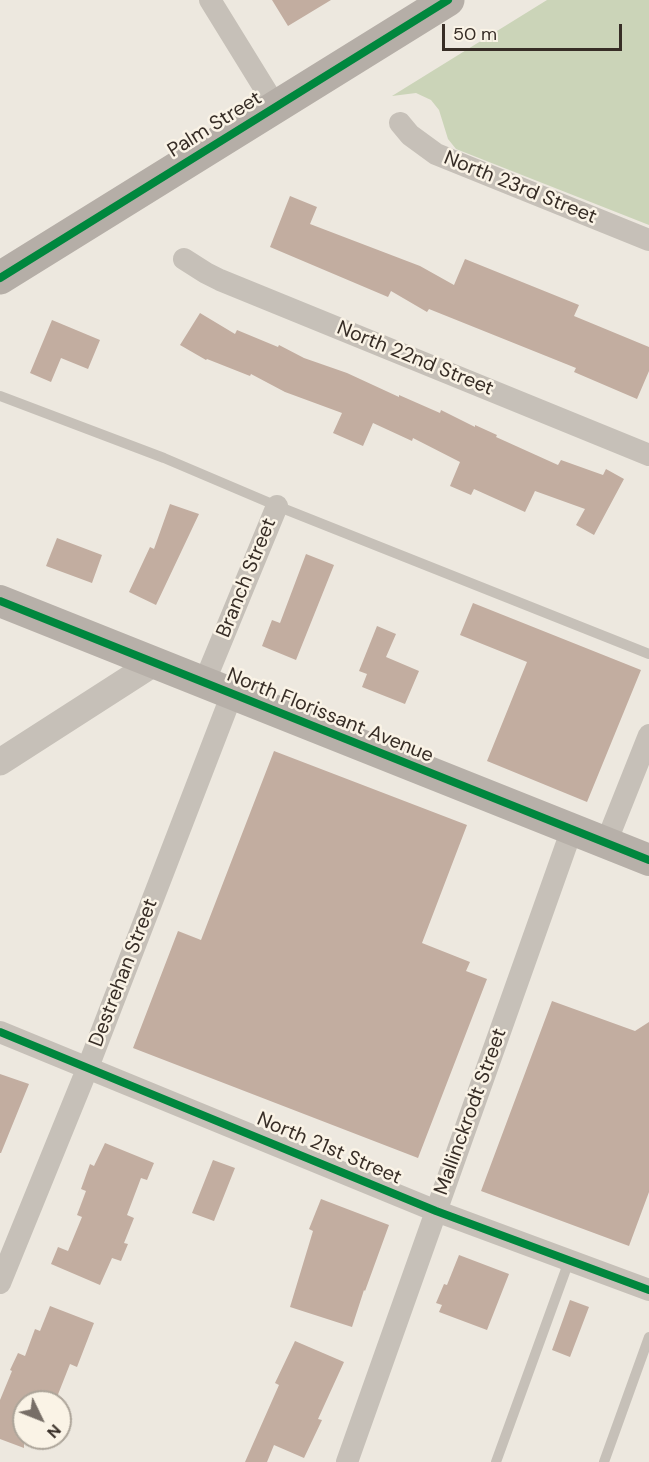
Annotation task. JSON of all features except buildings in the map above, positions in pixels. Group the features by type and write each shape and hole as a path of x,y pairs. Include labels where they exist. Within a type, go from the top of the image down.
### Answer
{"main road":[{"name":"Palm Street","path":"0,278 448,0"},
{"name":"North Florissant Avenue","path":"0,601 649,860"}],"street":[{"path":"210,0 276,107"},
{"name":"North 23rd Street","path":"400,123 411,135 436,154 649,240"},
{"name":"North 22nd Street","path":"184,259 220,280 649,455"},
{"name":"Branch Street","path":"218,689 277,506"},
{"path":"0,762 154,663"},
{"name":"Destrehan Street","path":"0,1283 88,1067 218,689"},
{"path":"606,843 649,735"},
{"name":"Mallinckrodt Street","path":"347,1462 572,829"},
{"name":"North 21st Street","path":"0,1032 436,1211 649,1289"}],"lane":[{"path":"0,396 164,459 649,654"},
{"path":"496,1462 569,1261"},
{"path":"604,1462 649,1337"}],"green space":[{"path":"547,0 649,0 649,225 456,149 448,139 439,110 431,100 416,93 392,96"}],"cycle path":[{"path":"0,278 448,0"},
{"path":"0,601 649,860"},
{"path":"0,1032 436,1211 649,1290"}]}
